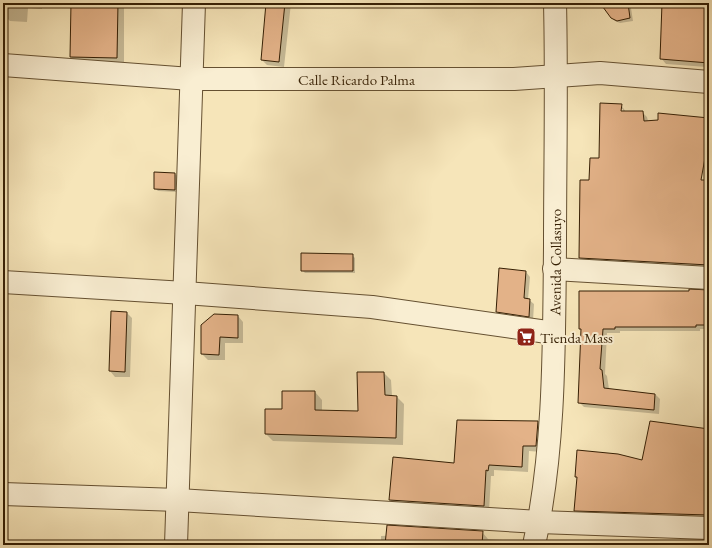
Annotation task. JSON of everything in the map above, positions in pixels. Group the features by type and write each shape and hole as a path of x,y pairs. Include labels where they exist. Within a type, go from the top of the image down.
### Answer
{"street":[{"path":"176,545 194,3"},
{"name":"Avenida Collasuyo","path":"534,545 539,522 551,416 554,333 557,75 555,3"},
{"name":"Calle Ricardo Palma","path":"3,65 191,80 514,79 600,73 709,82"},
{"path":"554,269 709,278"},
{"path":"3,282 185,292 372,307 554,333"},
{"path":"3,494 178,500 539,522 709,528"}],"building":[{"path":"71,3 118,3 117,58 70,57"},
{"path":"266,3 285,3 279,62 261,60"},
{"path":"600,3 628,3 630,18 617,21 611,18"},
{"path":"662,3 709,3 709,63 660,59"},
{"path":"600,103 622,104 621,111 643,111 644,121 658,120 658,113 709,118 709,136 701,180 709,180 709,265 579,258 580,180 589,180 590,158 599,158"},
{"path":"154,172 175,173 175,190 154,189"},
{"path":"301,253 353,254 353,271 301,271"},
{"path":"499,268 526,271 524,298 530,299 529,317 496,312"},
{"path":"689,289 709,290 709,325 696,325 696,327 615,327 615,329 603,329 600,369 602,370 604,388 655,394 654,410 578,403 581,329 579,329 579,291 689,291"},
{"path":"111,311 127,312 125,372 109,371"},
{"path":"214,314 238,315 238,338 220,337 219,355 201,354 201,325"},
{"path":"357,372 384,372 385,395 397,396 396,438 265,434 265,409 282,409 282,391 315,391 315,410 358,411"},
{"path":"457,420 538,421 536,446 523,446 522,467 489,465 488,471 486,470 484,506 389,500 393,457 454,463"},
{"path":"650,421 709,429 709,515 574,511 577,477 575,477 577,450 618,454 642,460"},
{"path":"387,525 483,531 482,545 385,545"}],"place":[{"name":"Tienda Mass","path":"526,337"}]}
